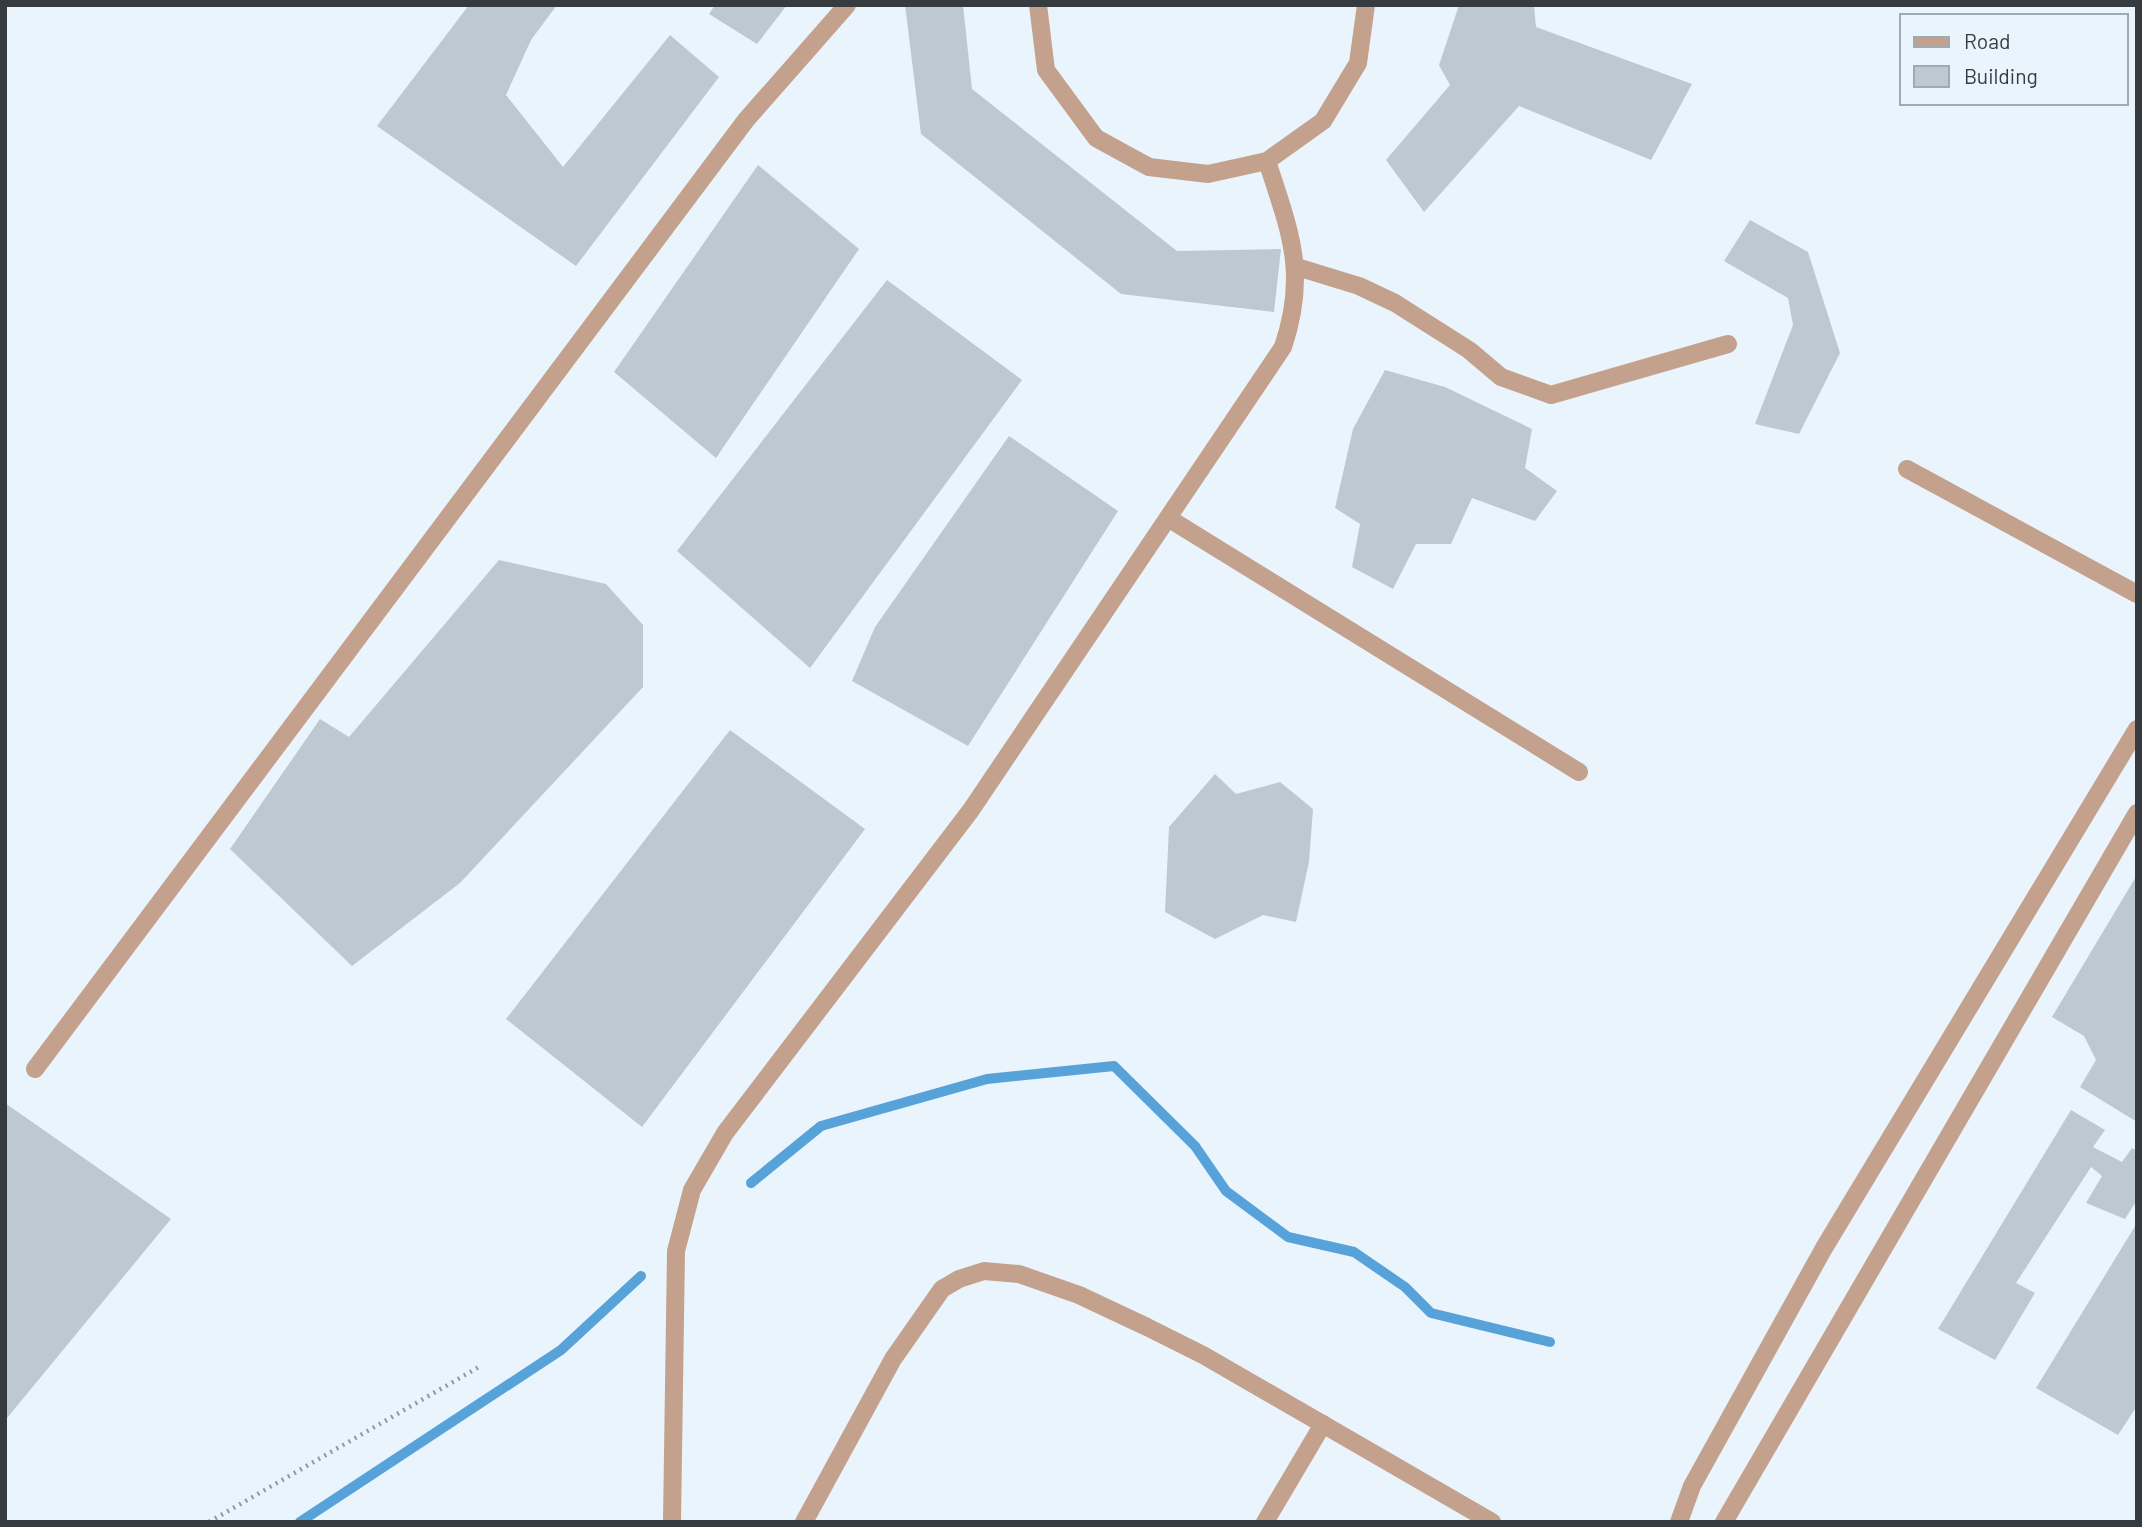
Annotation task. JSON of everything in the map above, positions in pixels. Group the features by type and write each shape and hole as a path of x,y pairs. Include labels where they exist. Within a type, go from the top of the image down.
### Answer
{"street":[{"path":"35,1069 746,120 847,5"},
{"path":"1038,5 1046,70 1096,138 1149,167 1208,174 1267,161 1323,121 1359,63 1366,5"},
{"path":"672,1522 674,1272 681,1222 692,1190 725,1133 971,810 1283,347 1295,313 1297,267 1286,219 1267,161"},
{"path":"1297,267 1359,286 1395,303 1469,350 1501,377 1551,395 1728,344"},
{"path":"1907,469 2137,594"},
{"path":"1168,517 1579,772"},
{"path":"1679,1522 1692,1486 1824,1248 2137,729"},
{"path":"1724,1522 2137,813"},
{"path":"804,1522 893,1359 942,1289 959,1279 984,1271 1019,1274 1079,1295 1203,1355 1492,1522"},
{"path":"1265,1522 1322,1424"}],"path":[{"path":"209,1522 479,1367"}],"building":[{"path":"469,5 557,5 531,40 506,95 563,167 670,35 719,77 576,266 377,126"},
{"path":"715,5 787,5 757,44 709,14"},
{"path":"905,5 963,5 972,89 1177,251 1281,249 1274,312 1121,294 921,134"},
{"path":"1459,5 1534,5 1536,27 1692,84 1651,160 1519,106 1424,212 1386,160 1450,85 1439,65"},
{"path":"758,165 859,249 716,458 614,372"},
{"path":"1750,220 1808,252 1840,353 1799,434 1755,424 1793,325 1788,298 1724,261"},
{"path":"887,280 1022,380 810,668 677,551"},
{"path":"1385,370 1445,387 1532,429 1525,468 1557,491 1535,521 1472,498 1451,544 1416,544 1393,589 1352,567 1360,524 1335,508 1353,429"},
{"path":"1009,436 1118,511 968,746 852,681 875,627"},
{"path":"499,560 606,584 643,625 643,687 460,883 352,966 230,849 320,719 349,737"},
{"path":"730,730 865,829 642,1127 506,1019"},
{"path":"1215,774 1236,794 1280,782 1313,809 1309,862 1296,922 1263,915 1215,939 1165,912 1169,827"},
{"path":"2137,875 2137,1122 2080,1087 2096,1060 2084,1036 2052,1017"},
{"path":"5,1103 171,1219 7,1418 5,1417"},
{"path":"2071,1110 2105,1130 2093,1147 2122,1162 2132,1148 2137,1151 2137,1200 2125,1219 2086,1203 2102,1176 2091,1167 2016,1283 2035,1293 1995,1360 1938,1329"},
{"path":"2137,1223 2137,1406 2118,1435 2036,1388"}],"waterway":[{"path":"751,1183 821,1126 987,1079 1114,1066 1195,1146 1226,1191 1288,1237 1354,1252 1405,1287 1431,1313 1550,1342"},
{"path":"300,1522 561,1350 641,1276"}]}
